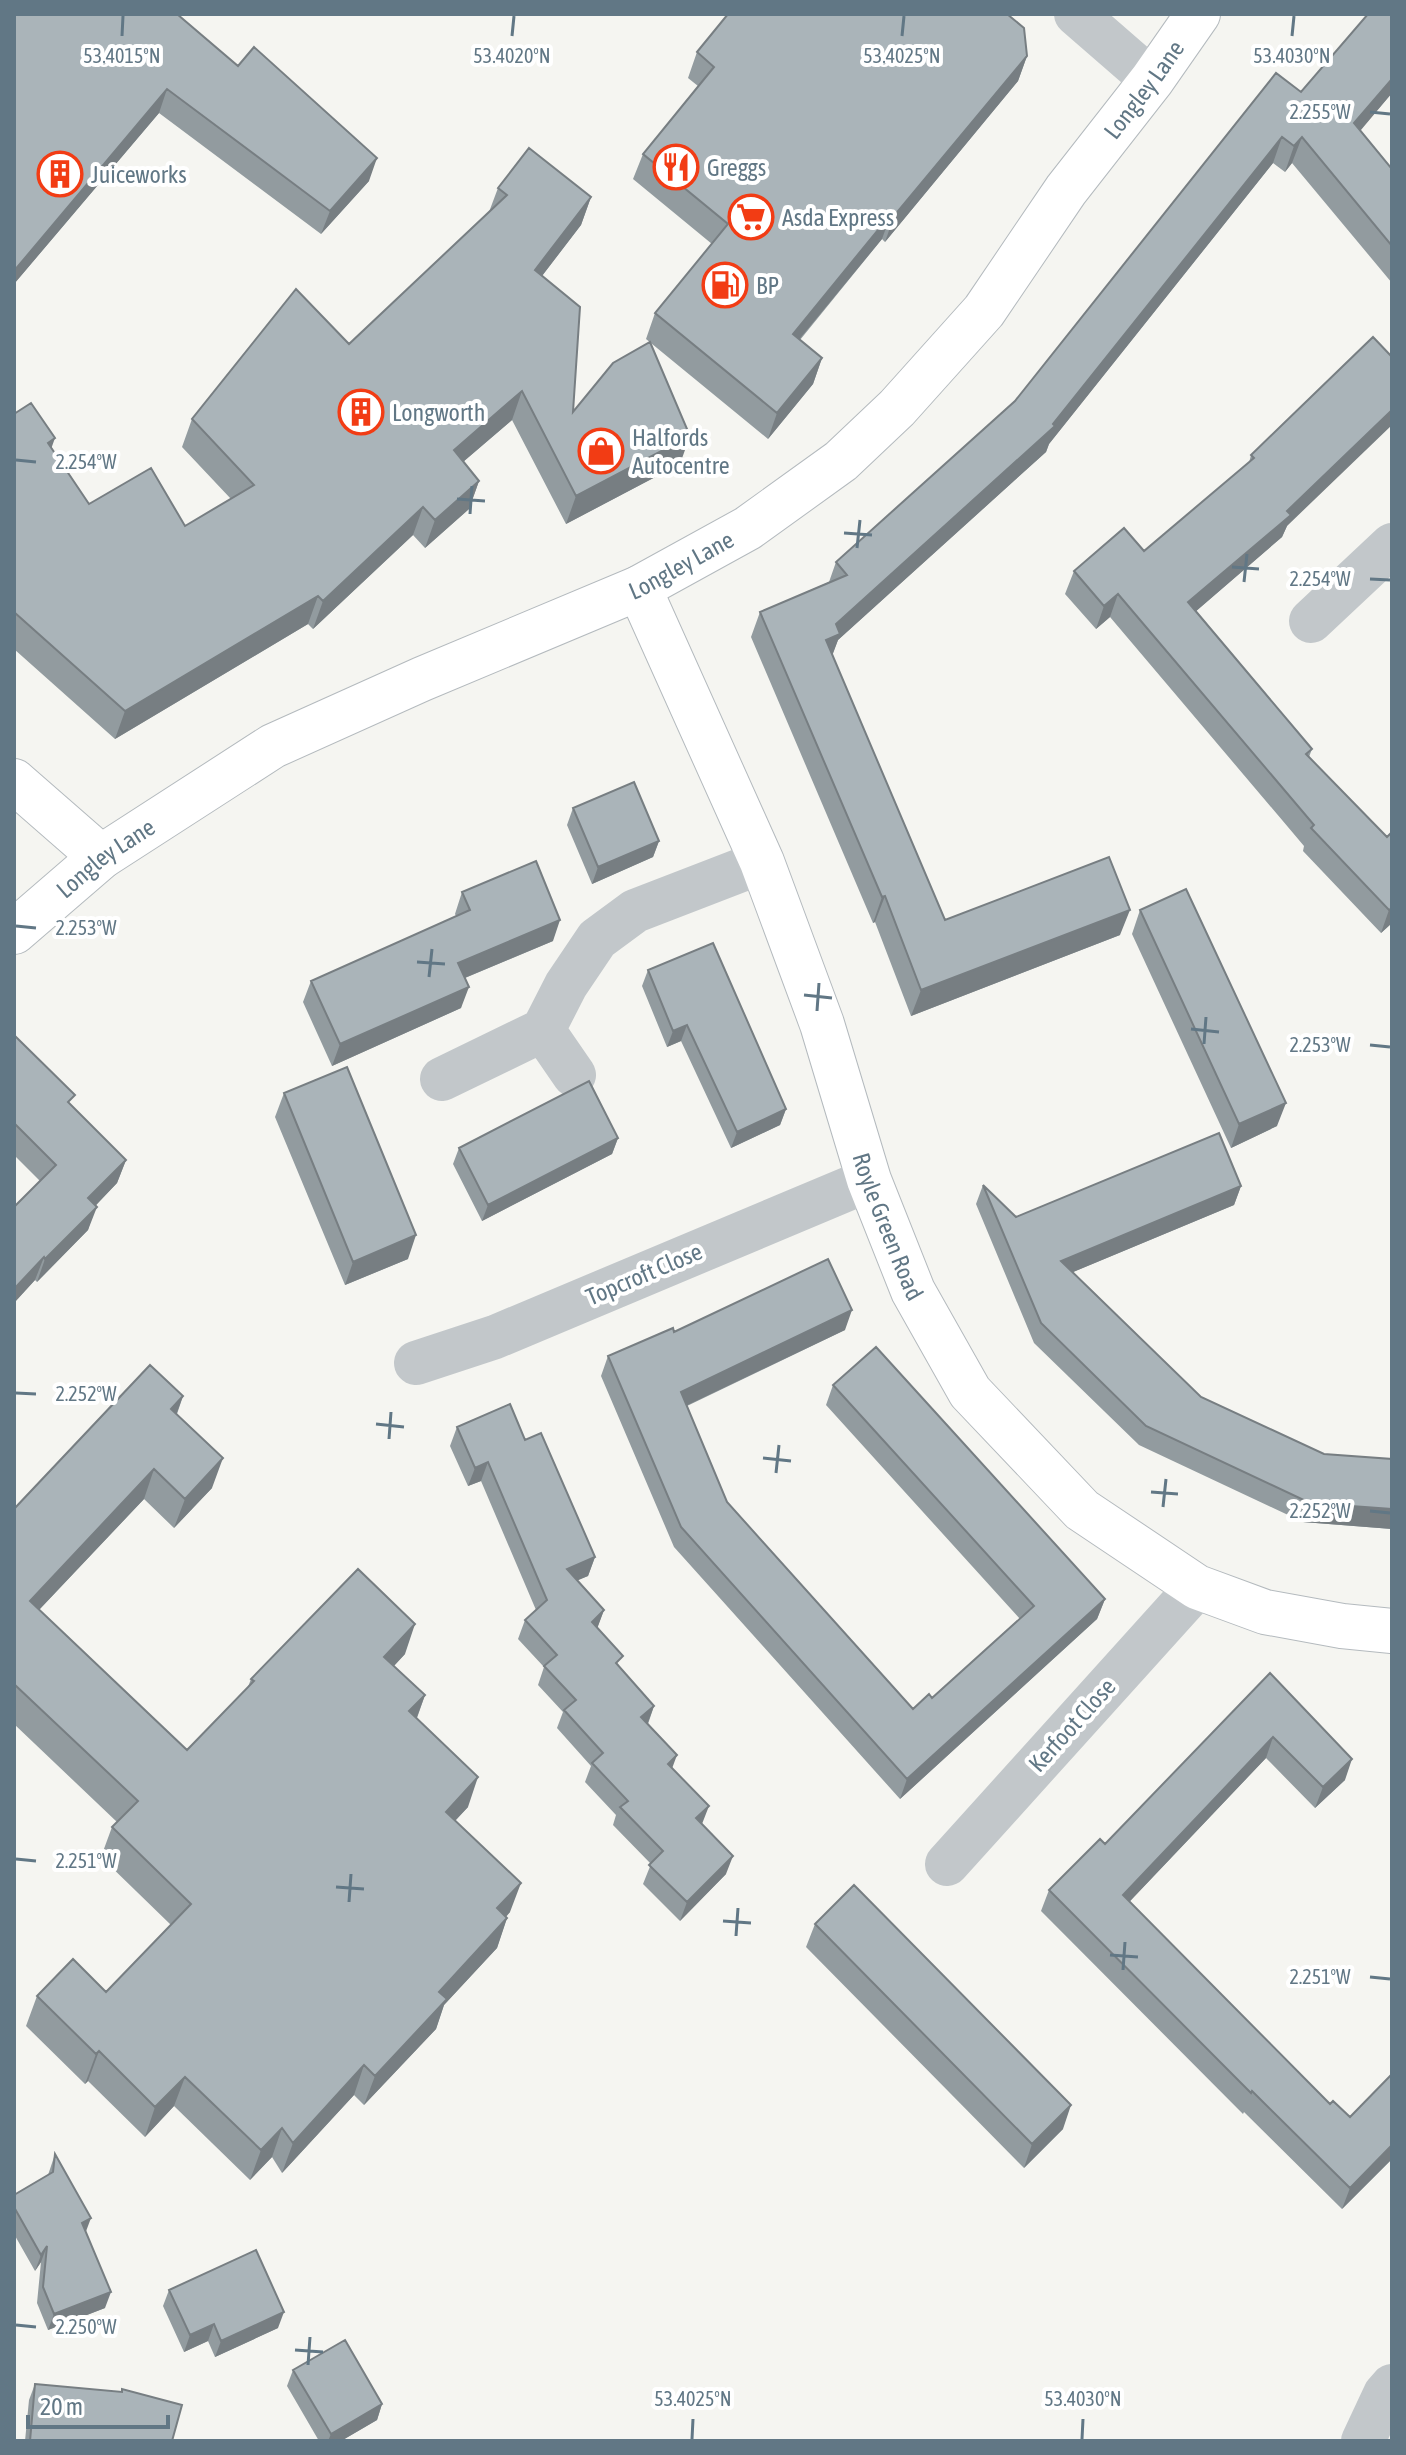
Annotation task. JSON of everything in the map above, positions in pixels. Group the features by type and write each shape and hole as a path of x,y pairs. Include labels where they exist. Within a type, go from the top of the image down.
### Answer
{"main road":[{"name":"Longley Lane","path":"14,932 101,857 273,746 422,679 639,588 748,528 841,461 897,408 984,311 1066,190 1152,80 1198,14"},
{"name":"Royle Green Road","path":"639,588 762,862 822,1024 869,1180 913,1291 970,1392 1082,1510 1197,1587 1265,1612 1342,1626 1392,1631"},
{"path":"14,781 101,857"}],"street":[{"path":"1076,14 1152,80"},
{"path":"1311,621 1392,545"},
{"path":"442,1079 543,1030 566,985 597,939 635,911 762,862"},
{"path":"543,1030 574,1075"},
{"name":"Topcroft Close","path":"416,1363 495,1337 869,1180"},
{"name":"Kerfoot Close","path":"947,1864 1197,1587"},
{"path":"1363,2441 1385,2394 1392,2386"}],"building":[{"name":"Juiceworks","path":"14,14 177,14 238,66 254,47 377,158 330,211 167,89 14,271"},
{"path":"728,14 1007,14 1024,28 1027,56 793,334 822,358 777,413 655,313 728,224 643,154 714,67 697,52"},
{"path":"1368,14 1392,14 1392,79 1354,123 1392,169 1392,246 1302,137 1294,146 1282,137 1053,424 1055,426 836,624 840,634 826,640 945,920 1109,857 1130,910 921,990 885,896 882,897 760,612 847,575 836,562 1015,401 1276,73 1301,92"},
{"path":"529,148 591,197 535,270 580,307 573,412 613,363 650,342 690,436 576,496 522,391 454,450 479,481 435,520 423,507 323,601 318,596 125,711 14,612 14,414 31,403 55,438 48,443 89,504 151,468 185,526 254,485 192,419 296,289 349,344 507,195 498,188"},
{"path":"1373,337 1392,357 1392,410 1287,511 1291,515 1188,602 1312,749 1306,754 1387,837 1392,832 1392,908 1389,910 1311,828 1314,825 1118,594 1104,606 1074,571 1124,528 1144,551 1254,458 1251,455"},
{"path":"634,782 659,841 598,867 573,808"},
{"path":"536,861 560,920 458,963 469,987 340,1044 311,981 470,910 462,892"},
{"path":"1186,889 1286,1103 1239,1124 1140,910"},
{"path":"713,943 786,1109 737,1132 687,1025 673,1031 648,970"},
{"path":"14,1035 75,1095 68,1102 126,1160 88,1198 97,1207 14,1289 14,1207 56,1165 14,1123"},
{"path":"347,1067 416,1235 353,1262 284,1093"},
{"path":"589,1081 618,1138 488,1205 459,1148"},
{"path":"1219,1133 1241,1186 1061,1261 1201,1397 1324,1454 1392,1459 1392,1509 1310,1503 1146,1426 1041,1323 983,1185 1016,1217"},
{"path":"828,1259 852,1310 681,1392 727,1502 913,1709 929,1694 932,1698 1034,1606 833,1385 876,1347 1105,1599 907,1779 681,1527 608,1356 673,1328 674,1332"},
{"path":"150,1365 183,1396 171,1409 223,1458 185,1499 154,1469 30,1601 187,1750 358,1569 415,1624 384,1657 425,1695 409,1711 478,1777 446,1812 521,1883 497,1908 507,1918 439,1992 447,1999 375,2076 364,2065 293,2143 282,2128 261,2150 185,2077 155,2107 99,2051 96,2054 37,1996 73,1959 106,1992 191,1904 112,1827 138,1801 14,1684 14,1509"},
{"path":"510,1404 525,1440 541,1433 595,1557 567,1569 604,1610 592,1622 623,1656 616,1663 654,1706 641,1717 677,1755 668,1764 709,1806 696,1818 733,1856 687,1902 649,1865 663,1851 620,1807 628,1801 592,1763 603,1753 564,1710 576,1700 544,1666 557,1655 525,1620 547,1600 488,1462 475,1468 457,1427"},
{"path":"1270,1673 1352,1759 1323,1787 1273,1737 1123,1895 1330,2104 1333,2101 1350,2117 1392,2074 1392,2145 1350,2188 1049,1890 1100,1839 1105,1844"},
{"path":"854,1885 1071,2105 1032,2144 815,1924"},
{"path":"55,2154 91,2218 82,2223 111,2292 54,2314 43,2287 47,2246 41,2255 14,2207 14,2195 53,2172"},
{"path":"256,2250 284,2312 221,2341 214,2324 190,2335 169,2290"},
{"path":"345,2340 382,2404 331,2434 293,2370"},
{"path":"35,2384 122,2392 122,2389 182,2405 172,2441 30,2441"}],"place":[{"name":"Greggs","path":"676,167"},
{"name":"Juiceworks","path":"60,174"},
{"name":"Asda Express","path":"751,217"},
{"name":"BP","path":"725,285"},
{"name":"Longworth","path":"361,412"},
{"name":"Halfords Autocentre","path":"601,451"}]}
